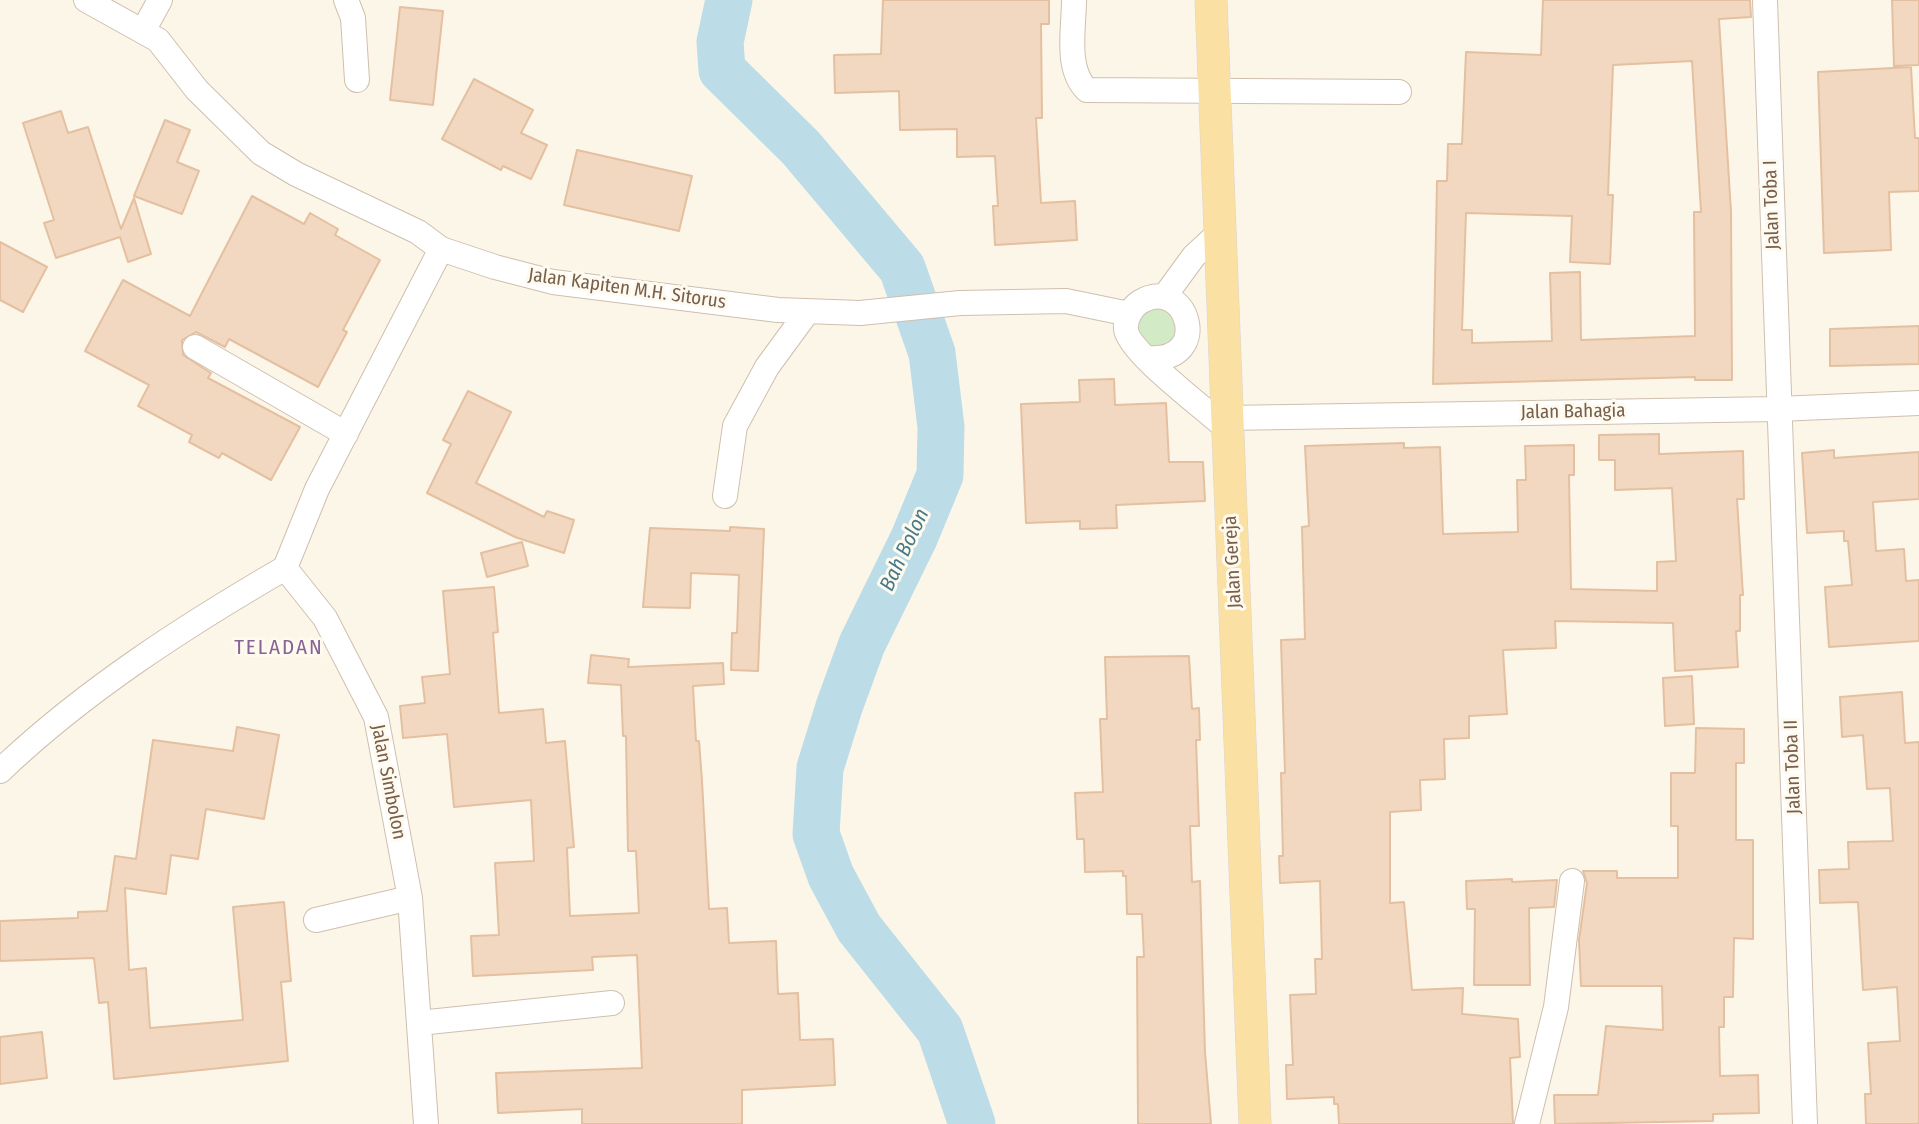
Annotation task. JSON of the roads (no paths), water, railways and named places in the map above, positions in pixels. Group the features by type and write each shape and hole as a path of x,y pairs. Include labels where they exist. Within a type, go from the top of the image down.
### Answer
{"main road":[{"name":"Jalan Gereja","path":"1211,0 1255,1124"}],"street":[{"name":"Jalan Kapiten M.H. Sitorus","path":"86,0 158,40 197,90 261,153 296,174 418,232 441,249 553,282 808,311 860,313 960,303 1066,301 1129,314"},
{"path":"143,31 160,0"},
{"path":"346,0 353,18 357,80"},
{"path":"1074,0 1074,65 1077,80 1087,90 1399,92"},
{"name":"Jalan Toba I","path":"1765,0 1778,409"},
{"path":"1164,297 1194,256 1220,232"},
{"path":"0,771 22,750 99,690 199,618 285,568 317,489 441,249"},
{"path":"1150,297 1164,297 1177,303 1185,314 1189,328 1185,341 1177,352 1164,359 1149,358 1138,353 1129,342 1125,328 1129,314 1137,303 1150,297"},
{"path":"725,496 735,426 767,367 808,311"},
{"path":"1189,328 1222,317"},
{"path":"195,347 346,434"},
{"path":"1149,358 1171,383 1226,424"},
{"name":"Jalan Bahagia","path":"1226,424 1919,403"},
{"name":"Jalan Toba II","path":"1778,409 1805,1124"},
{"name":"Jalan Simbolon","path":"285,568 326,618 376,717 410,898 426,1124"},
{"path":"1527,1124 1556,1007 1572,881"},
{"path":"316,920 410,898"},
{"path":"419,1023 612,1003"}],"waterway":[{"name":"Bah Bolon","path":"729,0 720,42 722,70 801,148 902,268 932,353 941,427 940,475 914,538 862,644 839,707 820,768 816,834 831,876 859,928 940,1030 972,1124"}],"district":[{"name":"TELADAN","path":"279,648"}]}
